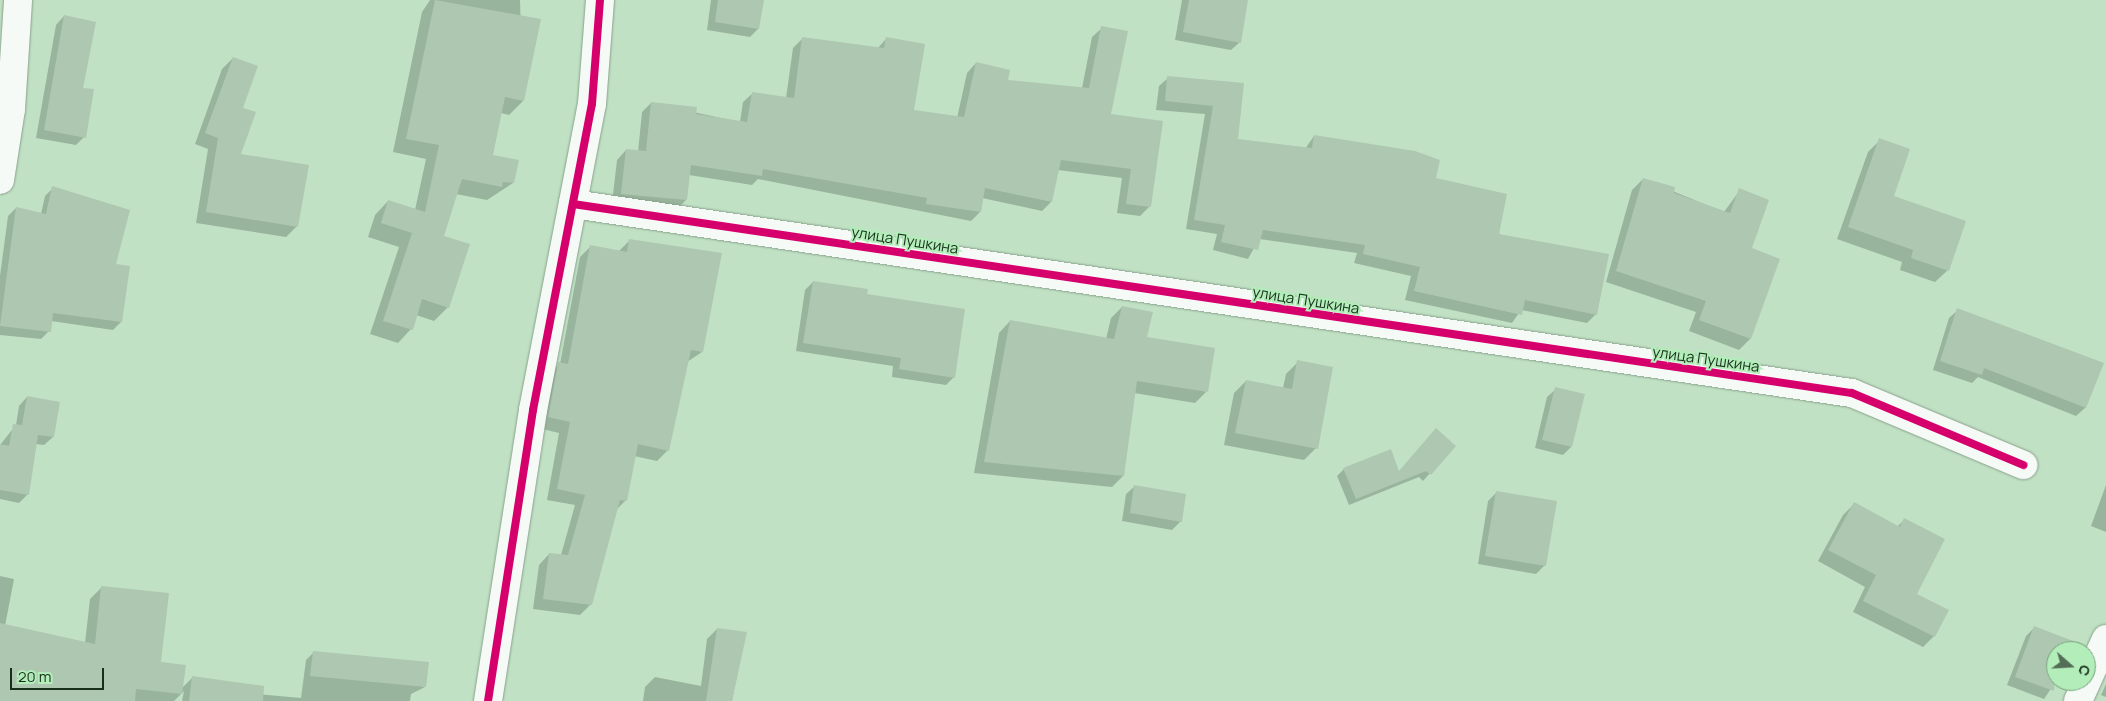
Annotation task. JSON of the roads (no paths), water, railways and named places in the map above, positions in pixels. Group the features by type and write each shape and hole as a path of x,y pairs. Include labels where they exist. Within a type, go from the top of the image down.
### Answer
{"street":[{"path":"0,180 11,109 18,0"},
{"path":"488,701 533,410 592,104 600,0"},
{"name":"улица Пушкина","path":"573,204 1852,393 2023,465"},
{"path":"2078,701 2106,639"}]}
